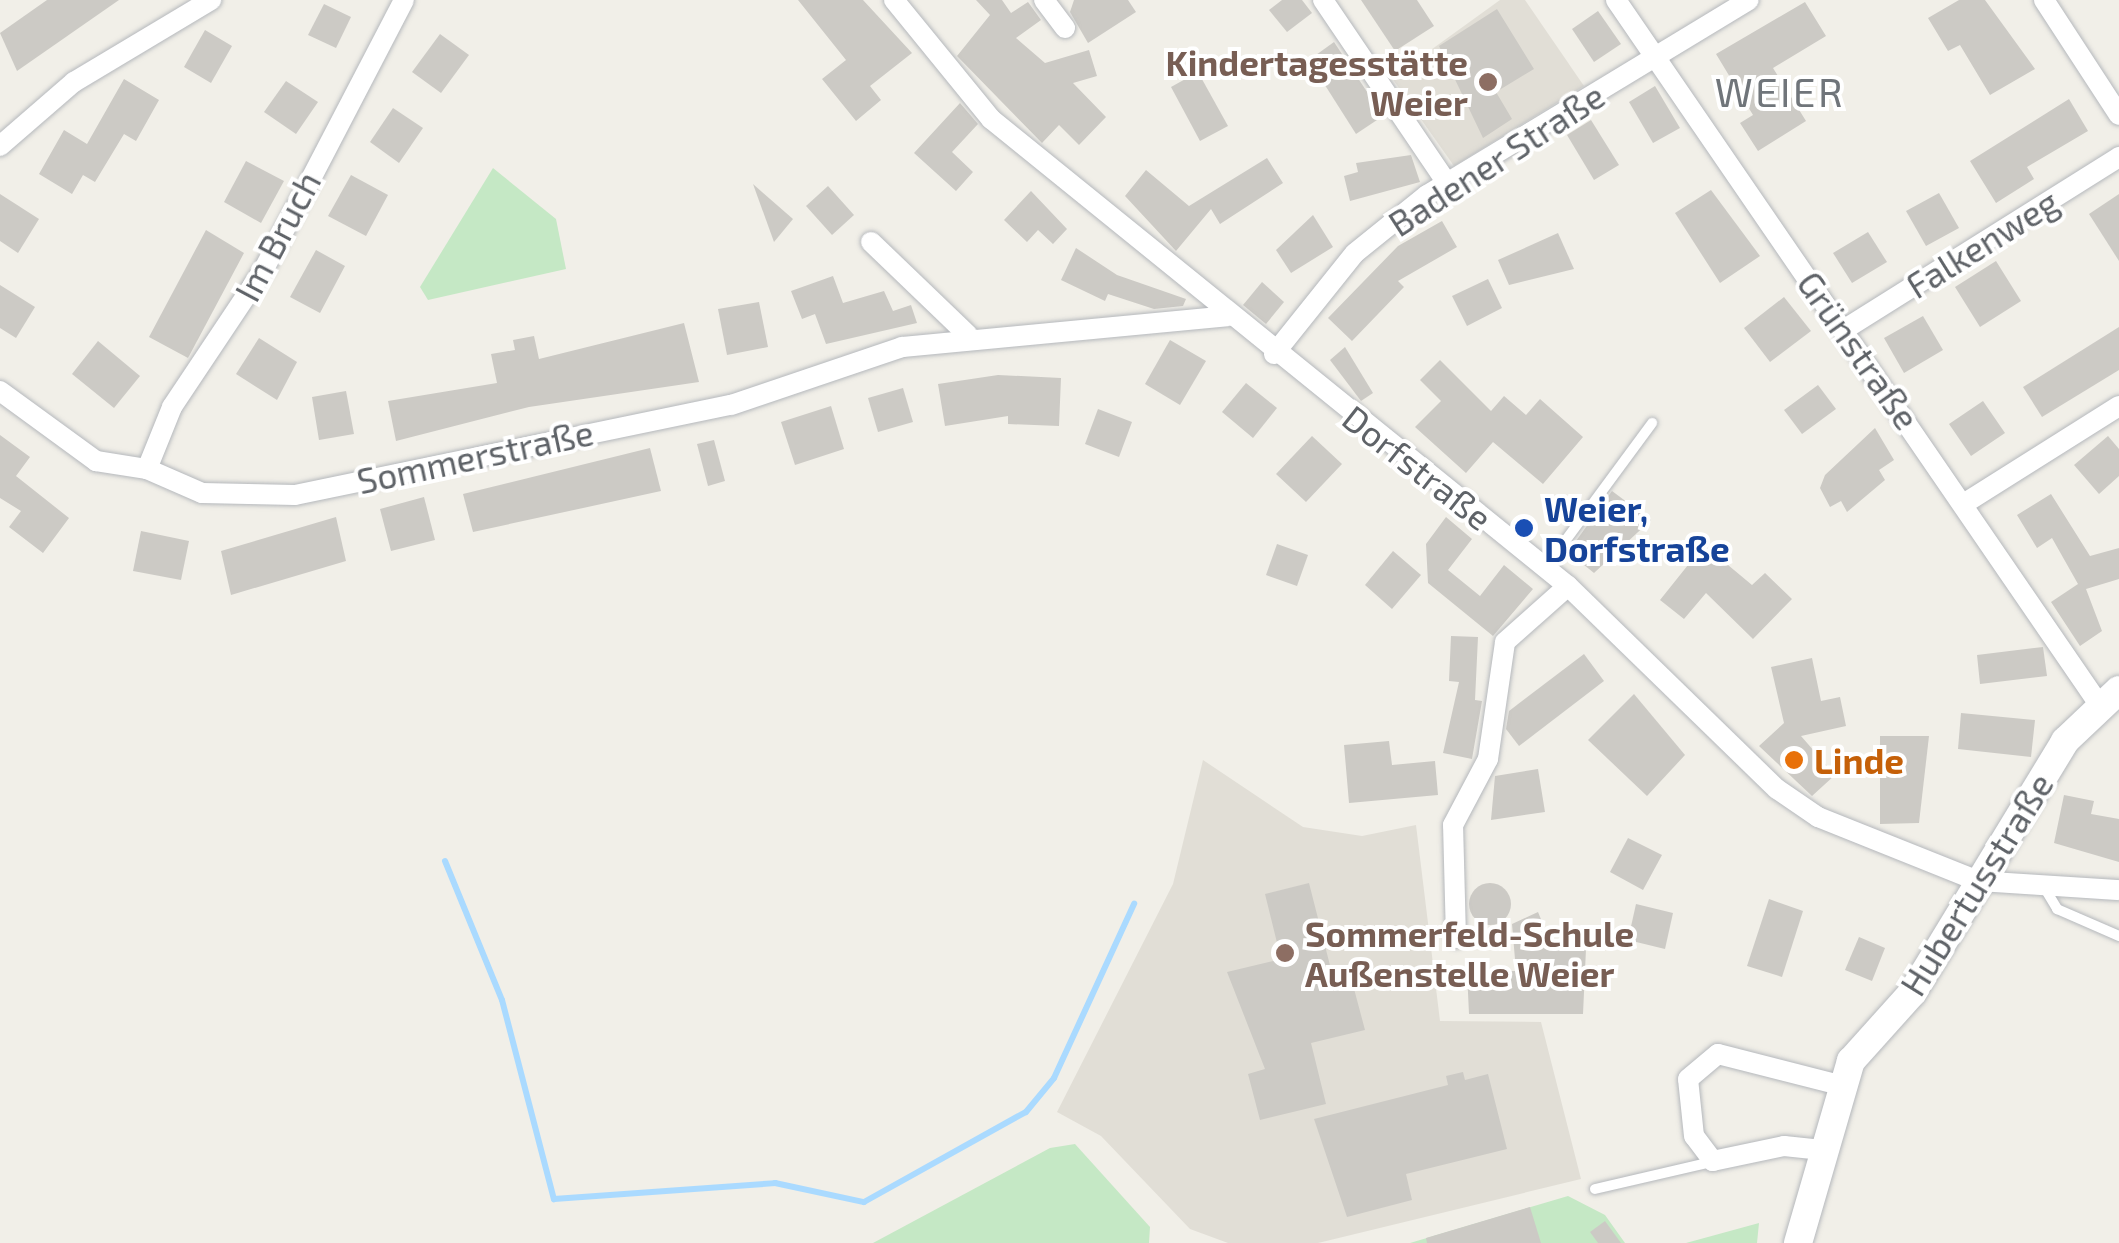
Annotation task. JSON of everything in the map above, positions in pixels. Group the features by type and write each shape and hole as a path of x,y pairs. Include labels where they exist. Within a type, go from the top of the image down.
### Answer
{"street":[{"path":"0,146 74,82 211,0"},
{"name":"Im Bruch","path":"147,469 172,408 264,269 404,0"},
{"name":"Dorfstraße","path":"894,0 991,119 1274,354 1568,586 1777,789 1818,818 1978,881 2119,890"},
{"path":"1044,0 1065,28"},
{"path":"1323,0 1446,182"},
{"name":"Grünstraße","path":"1616,0 1965,503 2109,696"},
{"name":"Badener Straße","path":"1274,354 1355,253 1446,182 1749,0"},
{"path":"2044,0 2111,86 2119,115"},
{"name":"Falkenweg","path":"1845,329 2119,157"},
{"path":"871,242 968,336"},
{"name":"Sommerstraße","path":"0,391 96,461 147,469 202,493 295,494 731,405 902,347 968,336 1228,316"},
{"path":"1965,503 2119,406"},
{"path":"1456,938 1454,824 1488,759 1505,642 1568,586"},
{"name":"Hubertusstraße","path":"1798,1243 1840,1085 1912,993 1978,881 2109,696"},
{"path":"1822,1150 1784,1146 1713,1161 1685,1107 1688,1079 1718,1054 1840,1085"}],"lane":[{"path":"1546,568 1652,422"},
{"path":"2044,886 2057,909 2119,936"},
{"path":"1596,1188 1713,1161"}],"shaded area":[{"name":"Kindertagesstätte Weier","path":"1500,0 1525,0 1584,86 1454,166 1392,78"},
{"name":"Sommerfeld-Schule Außenstelle Weier","path":"1203,760 1303,827 1362,836 1416,825 1440,1021 1541,1022 1581,1179 1318,1243 1228,1243 1190,1229 1101,1136 1057,1112 1173,884"}],"green space":[{"path":"493,168 556,219 566,269 428,300 420,287"},
{"path":"1075,1144 1150,1227 1149,1243 873,1243 1050,1148"},
{"path":"1568,1196 1605,1215 1625,1243 1410,1243"},
{"path":"1759,1223 1757,1243 1686,1243"}],"building":[{"path":"47,0 119,0 17,71 0,33"},
{"path":"798,0 863,0 912,53 870,86 881,100 856,121 822,79 846,60"},
{"path":"976,0 1002,0 1011,13 1028,2 1041,20 1016,38 1045,63 1089,50 1097,76 1073,83 1106,117 1079,145 1059,125 1042,143 957,56 990,15"},
{"path":"1074,0 1128,0 1136,12 1088,43 1070,12"},
{"path":"1282,0 1302,0 1312,13 1287,32 1269,10"},
{"path":"1361,0 1417,0 1434,26 1395,51"},
{"path":"1959,0 1985,0 2035,69 1990,95 1960,45 1948,51 1928,18"},
{"path":"1805,2 1826,36 1773,68 1806,121 1758,151 1740,123 1753,115 1716,54"},
{"path":"324,4 351,17 336,48 308,35"},
{"path":"1497,9 1534,69 1496,92 1512,119 1483,138 1439,46"},
{"path":"1598,11 1621,44 1594,62 1572,29"},
{"path":"205,30 232,46 211,83 184,67"},
{"path":"440,34 469,55 441,93 412,72"},
{"path":"1334,42 1383,116 1356,134 1309,60"},
{"path":"1198,72 1228,126 1200,141 1171,87"},
{"path":"124,79 159,100 136,141 124,134 95,182 83,175 72,194 39,174 64,130 87,144"},
{"path":"286,81 318,102 296,134 264,112"},
{"path":"1655,86 1680,128 1653,143 1629,102"},
{"path":"2069,99 2088,131 2027,167 2034,179 1996,203 1970,161"},
{"path":"960,103 978,124 952,152 973,172 956,191 914,153"},
{"path":"393,108 423,128 399,163 370,142"},
{"path":"1591,120 1619,165 1594,180 1567,135"},
{"path":"1411,155 1420,182 1350,201 1344,176 1358,172 1356,163"},
{"path":"1267,158 1283,183 1220,224 1211,209 1176,251 1125,196 1146,170 1189,206"},
{"path":"246,161 284,181 261,223 224,202"},
{"path":"351,175 388,195 366,236 328,216"},
{"path":"753,184 793,219 774,242"},
{"path":"828,186 854,215 832,235 806,206"},
{"path":"1711,190 1760,256 1720,283 1675,213"},
{"path":"1031,191 1067,229 1053,244 1038,230 1027,242 1004,220"},
{"path":"1939,193 1959,228 1926,246 1906,211"},
{"path":"0,194 39,219 18,253 0,241"},
{"path":"2119,194 2119,261 2089,214"},
{"path":"1313,215 1333,247 1291,273 1276,250"},
{"path":"1442,221 1457,247 1398,281 1404,287 1352,341 1328,318 1398,246"},
{"path":"206,230 244,253 188,358 149,337"},
{"path":"1868,232 1887,262 1852,283 1833,253"},
{"path":"1558,233 1574,269 1509,285 1498,260"},
{"path":"1076,248 1117,275 1186,299 1183,306 1154,309 1108,294 1105,301 1061,280"},
{"path":"316,250 345,266 320,313 290,297"},
{"path":"1996,261 2021,301 1980,327 1955,287"},
{"path":"833,276 843,303 884,291 893,311 911,305 917,323 826,344 815,314 802,319 791,291"},
{"path":"1488,279 1502,308 1467,326 1452,296"},
{"path":"1262,282 1284,302 1266,324 1243,305"},
{"path":"0,285 35,307 16,338 0,328"},
{"path":"1784,297 1811,331 1770,362 1744,328"},
{"path":"759,302 768,347 727,355 718,309"},
{"path":"1923,316 1943,350 1904,373 1884,338"},
{"path":"684,323 699,382 529,407 396,441 388,401 497,383 491,354 515,350 513,340 534,336 539,359"},
{"path":"2119,327 2119,370 2042,417 2023,387"},
{"path":"259,338 297,362 277,400 236,374"},
{"path":"1170,340 1206,361 1180,405 1145,384"},
{"path":"98,341 140,376 114,408 72,374"},
{"path":"1345,347 1373,393 1361,401 1330,360"},
{"path":"1440,360 1491,411 1504,396 1526,415 1540,399 1583,437 1543,484 1493,442 1466,473 1415,427 1441,401 1420,380"},
{"path":"998,375 1061,378 1059,426 1008,424 1008,416 945,426 938,384"},
{"path":"1246,383 1277,408 1253,438 1222,412"},
{"path":"1818,385 1836,409 1802,434 1784,410"},
{"path":"903,388 913,422 878,432 868,398"},
{"path":"346,391 354,434 319,440 312,397"},
{"path":"1983,401 2005,433 1971,456 1949,424"},
{"path":"831,406 844,449 795,465 781,422"},
{"path":"1098,409 1132,422 1119,457 1085,444"},
{"path":"1875,428 1894,460 1879,470 1885,480 1847,512 1841,501 1830,507 1820,488 1825,475"},
{"path":"0,435 30,457 16,476 69,518 43,553 9,527 21,511 0,498"},
{"path":"1312,436 1342,464 1306,502 1276,474"},
{"path":"2108,436 2119,449 2119,476 2099,494 2074,465"},
{"path":"714,440 725,481 708,486 697,444"},
{"path":"650,448 661,491 473,532 463,494"},
{"path":"1612,491 1651,520 1594,573 1568,552"},
{"path":"2051,494 2090,556 2119,548 2119,579 2086,589 2102,631 2080,646 2051,602 2078,584 2052,538 2037,548 2017,515"},
{"path":"424,497 435,540 391,551 380,509"},
{"path":"336,517 346,561 231,595 221,551"},
{"path":"1446,517 1472,539 1448,570 1480,596 1504,565 1533,589 1493,636 1428,583 1426,544"},
{"path":"141,531 189,541 181,580 133,571"},
{"path":"1277,544 1308,555 1297,586 1266,575"},
{"path":"1704,545 1752,585 1765,573 1792,599 1753,639 1706,593 1684,619 1660,600"},
{"path":"1393,551 1421,575 1392,609 1365,585"},
{"path":"1451,636 1478,637 1475,700 1482,701 1472,759 1443,753 1459,682 1449,681"},
{"path":"2043,647 2047,676 1980,684 1977,655"},
{"path":"1584,654 1604,681 1519,746 1506,729 1509,711"},
{"path":"1812,658 1821,701 1840,697 1846,726 1801,736 1835,775 1812,796 1759,746 1784,723 1771,667"},
{"path":"1634,694 1685,755 1647,796 1588,740"},
{"path":"1961,713 2035,720 2031,757 1958,749"},
{"path":"1880,736 1929,736 1919,823 1880,824"},
{"path":"1389,741 1392,765 1435,761 1438,795 1349,803 1344,745"},
{"path":"1538,769 1545,812 1491,820 1495,776"},
{"path":"2064,795 2094,801 2091,814 2119,819 2119,862 2054,843"},
{"path":"1628,838 1662,855 1643,890 1610,872"},
{"path":"1309,883 1336,989 1353,985 1365,1030 1311,1043 1326,1104 1260,1120 1248,1074 1265,1069 1227,972 1281,959 1265,894"},
{"path":"1490,883 1505,889 1511,904 1505,919 1490,925 1475,919 1469,904 1475,889"},
{"path":"1769,899 1803,911 1782,977 1747,966"},
{"path":"1636,904 1673,913 1665,949 1628,940"},
{"path":"1538,912 1552,946 1586,949 1583,1014 1469,1014 1467,972 1516,971 1512,924"},
{"path":"1859,937 1885,948 1872,981 1845,970"},
{"path":"1463,1072 1465,1080 1488,1074 1507,1149 1406,1174 1412,1200 1347,1217 1314,1119 1448,1085 1446,1076"},
{"path":"1530,1207 1541,1243 1427,1243 1426,1238"},
{"path":"1605,1221 1621,1243 1598,1243 1590,1232"}],"waterway":[{"path":"445,861 502,1000 554,1199 775,1183 864,1202 1026,1112 1054,1078 1134,904"}],"place":[{"name":"Kindertagesstätte Weier","path":"1488,82"},
{"name":"Weier, Dorfstraße","path":"1524,528"},
{"name":"Linde","path":"1794,760"},
{"name":"Sommerfeld-Schule Außenstelle Weier","path":"1285,953"}],"district":[{"name":"WEIER","path":"1780,91"}]}
